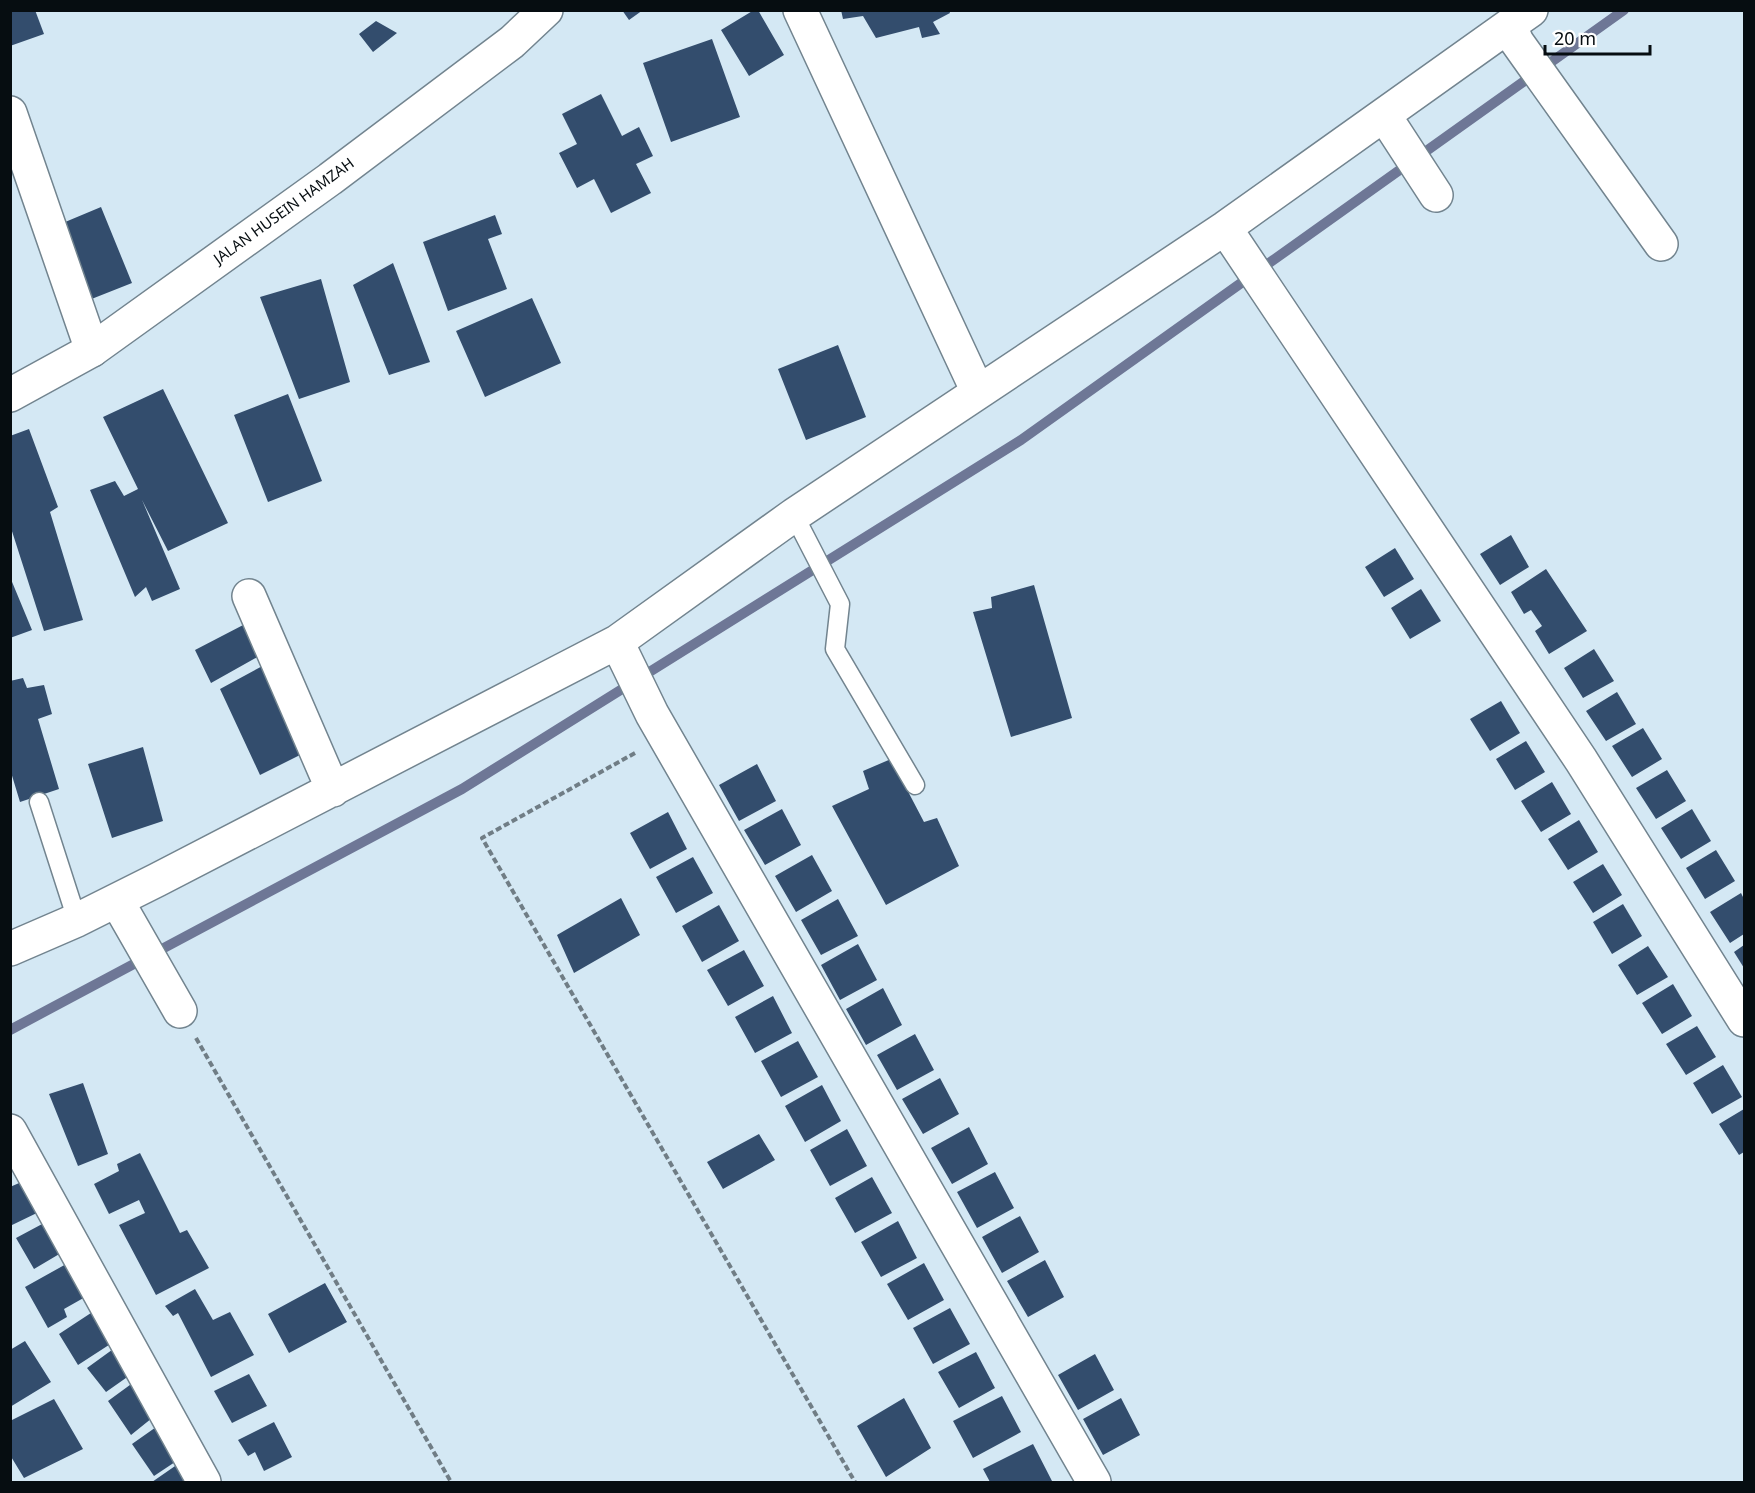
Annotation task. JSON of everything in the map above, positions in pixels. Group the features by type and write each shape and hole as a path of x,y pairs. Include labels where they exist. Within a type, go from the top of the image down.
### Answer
{"street":[{"name":"JALAN HUSEIN HAMZAH","path":"10,395 92,350 339,172 512,42 546,10"},
{"path":"800,10 978,392"},
{"path":"13,937 77,920 117,902 618,643 798,523 978,392 1225,229 1391,127 1519,26 1564,106 1661,244"},
{"path":"10,113 92,350"},
{"path":"1391,127 1436,195"},
{"path":"1225,229 1581,760 1744,1020"},
{"path":"249,596 333,790"},
{"path":"618,643 659,725 1094,1482"},
{"path":"117,902 180,1011"},
{"path":"10,1131 204,1482"}],"lane":[{"path":"798,523 840,604 835,649 915,785"},
{"path":"39,802 77,920"}],"path":[{"path":"659,725 482,838 855,1482"},
{"path":"180,1011 451,1482"}],"building":[{"path":"10,10 35,10 44,34 10,46"},
{"path":"622,10 643,10 629,20"},
{"path":"754,10 758,10 784,55 749,76 721,30"},
{"path":"841,10 949,10 950,13 933,22 940,34 922,38 919,27 876,38 863,16 843,19"},
{"path":"376,21 397,33 373,52 359,34"},
{"path":"712,39 740,117 671,142 643,63"},
{"path":"601,94 622,136 639,127 653,156 636,164 651,193 611,213 594,179 577,188 559,153 577,144 562,114"},
{"path":"101,207 132,283 89,300 58,225"},
{"path":"495,215 502,234 488,239 507,289 448,311 423,242"},
{"path":"393,263 430,362 389,375 353,285"},
{"path":"321,279 350,382 299,399 260,297"},
{"path":"532,298 561,363 485,397 456,331"},
{"path":"838,345 866,417 806,440 778,369"},
{"path":"163,389 228,523 168,551 142,500 180,589 152,601 146,587 135,597 90,490 115,481 124,496 138,489 103,417"},
{"path":"288,394 322,481 268,502 234,415"},
{"path":"29,429 58,507 50,512 83,620 44,631 10,525 10,436"},
{"path":"1511,535 1529,567 1500,585 1480,554"},
{"path":"1395,548 1414,579 1384,597 1365,567"},
{"path":"1546,569 1587,631 1549,654 1535,631 1542,626 1531,610 1524,614 1511,592"},
{"path":"10,577 32,630 10,638"},
{"path":"1034,585 1072,718 1011,737 973,612 992,608 991,597"},
{"path":"1421,589 1441,621 1410,639 1391,608"},
{"path":"247,623 261,655 211,683 195,650"},
{"path":"1594,649 1614,681 1583,698 1564,668"},
{"path":"268,663 308,751 260,775 220,689"},
{"path":"23,678 27,688 44,685 52,714 38,719 59,789 20,802 10,769 10,681"},
{"path":"1617,692 1636,724 1606,741 1586,711"},
{"path":"1501,701 1520,733 1490,751 1470,719"},
{"path":"1643,728 1662,759 1632,777 1612,746"},
{"path":"1526,741 1545,772 1515,790 1496,759"},
{"path":"143,747 163,821 112,838 88,764"},
{"path":"891,759 924,822 937,818 959,866 886,905 832,806 869,789 863,771"},
{"path":"757,764 776,801 739,821 719,785"},
{"path":"1667,770 1686,801 1656,819 1636,788"},
{"path":"1552,782 1571,814 1541,832 1521,801"},
{"path":"782,809 801,845 765,865 744,830"},
{"path":"1692,809 1711,841 1681,859 1661,828"},
{"path":"668,812 687,849 650,869 630,833"},
{"path":"1579,820 1598,852 1568,870 1548,839"},
{"path":"1716,850 1735,881 1705,899 1686,868"},
{"path":"812,855 832,891 796,912 775,876"},
{"path":"693,857 713,893 676,913 656,877"},
{"path":"1603,864 1622,895 1593,913 1573,882"},
{"path":"1741,893 1744,899 1744,934 1730,943 1710,912"},
{"path":"621,898 640,935 574,973 557,935"},
{"path":"838,899 858,936 821,955 801,920"},
{"path":"1623,904 1642,936 1612,954 1593,922"},
{"path":"719,905 739,941 702,962 682,926"},
{"path":"858,944 877,980 840,1000 821,965"},
{"path":"1744,945 1744,968 1734,952"},
{"path":"1648,946 1668,977 1637,995 1618,965"},
{"path":"744,950 764,986 728,1006 707,970"},
{"path":"1673,984 1692,1016 1662,1034 1642,1003"},
{"path":"883,988 902,1025 866,1045 846,1009"},
{"path":"773,996 792,1033 755,1053 735,1017"},
{"path":"1697,1026 1716,1057 1686,1075 1666,1044"},
{"path":"915,1034 934,1070 897,1090 877,1055"},
{"path":"798,1041 818,1077 781,1097 761,1061"},
{"path":"1723,1065 1742,1097 1712,1114 1693,1083"},
{"path":"940,1078 959,1114 923,1134 902,1099"},
{"path":"83,1083 108,1154 78,1166 49,1094"},
{"path":"822,1085 841,1121 805,1142 785,1106"},
{"path":"1744,1109 1744,1152 1739,1155 1719,1124"},
{"path":"969,1127 988,1164 952,1184 931,1148"},
{"path":"847,1129 867,1166 830,1186 810,1150"},
{"path":"759,1134 775,1160 723,1189 707,1162"},
{"path":"140,1153 180,1233 187,1230 209,1268 156,1295 119,1225 145,1213 139,1200 109,1214 94,1184 119,1171 117,1164"},
{"path":"995,1172 1014,1208 977,1228 957,1192"},
{"path":"872,1177 892,1213 855,1233 835,1198"},
{"path":"26,1180 43,1210 10,1226 10,1187"},
{"path":"1020,1216 1039,1252 1002,1273 982,1237"},
{"path":"898,1221 917,1258 881,1277 861,1242"},
{"path":"44,1223 61,1253 34,1269 16,1238"},
{"path":"1045,1260 1064,1297 1028,1317 1007,1281"},
{"path":"68,1263 87,1296 64,1309 67,1317 48,1328 25,1287"},
{"path":"924,1263 944,1300 908,1320 887,1284"},
{"path":"325,1283 347,1322 289,1353 268,1314"},
{"path":"195,1289 213,1320 230,1312 254,1355 211,1377 178,1313 173,1316 165,1306"},
{"path":"950,1308 970,1344 933,1364 913,1328"},
{"path":"97,1309 115,1341 78,1365 59,1334"},
{"path":"25,1341 51,1382 10,1407 10,1350"},
{"path":"116,1347 133,1373 106,1392 87,1368"},
{"path":"976,1352 995,1388 959,1408 938,1372"},
{"path":"1095,1354 1114,1390 1078,1410 1058,1375"},
{"path":"249,1374 267,1406 232,1423 214,1391"},
{"path":"134,1382 157,1414 131,1435 108,1401"},
{"path":"1002,1396 1021,1432 973,1458 953,1421"},
{"path":"904,1398 931,1448 886,1477 857,1426"},
{"path":"1121,1398 1140,1435 1103,1455 1083,1419"},
{"path":"54,1399 83,1449 24,1478 10,1455 10,1421"},
{"path":"274,1422 292,1457 264,1471 255,1452 248,1456 238,1440"},
{"path":"159,1425 181,1458 154,1476 132,1444"},
{"path":"1033,1444 1052,1481 990,1482 983,1469"},
{"path":"178,1464 191,1482 152,1482"}],"waterway":[{"path":"10,1030 462,789 1021,440 1624,10"}]}
